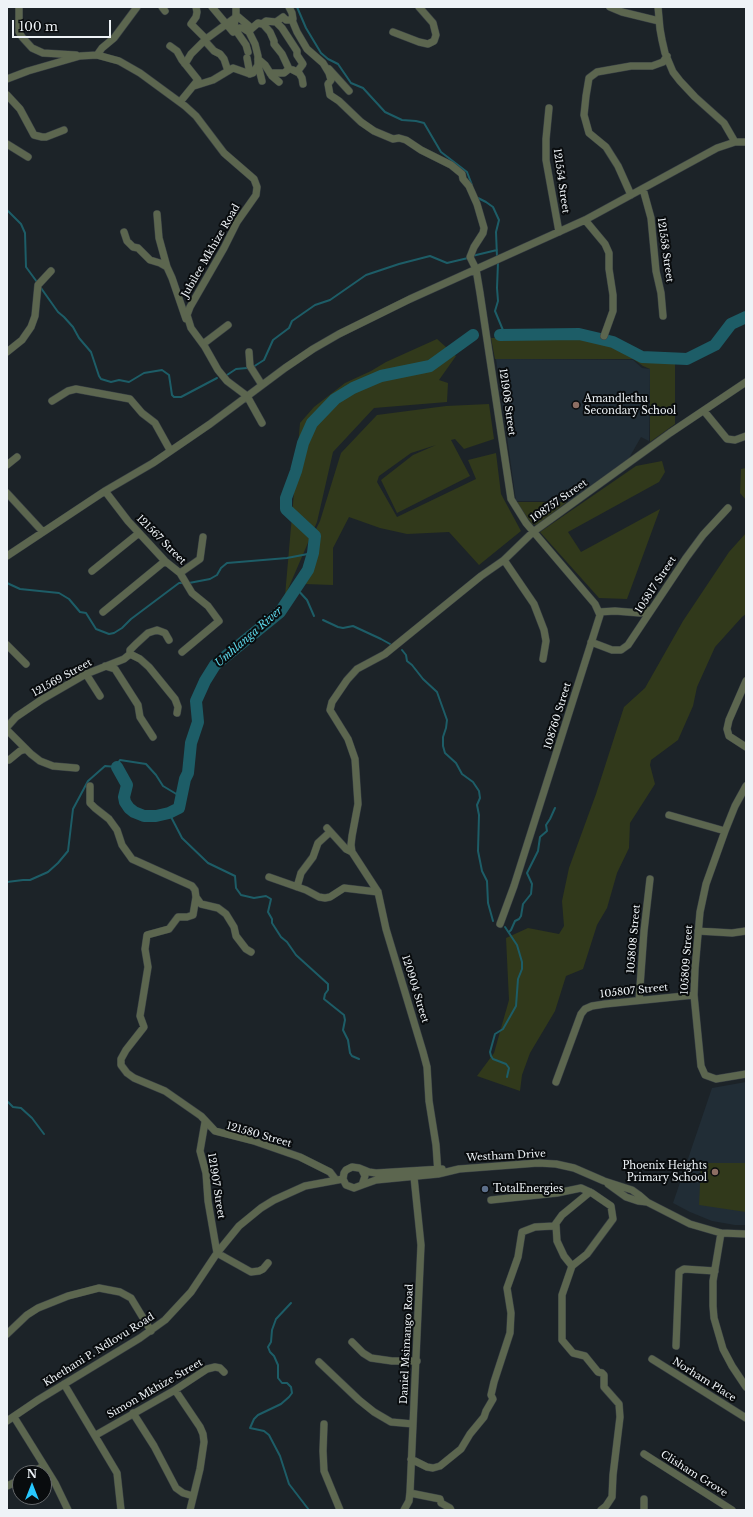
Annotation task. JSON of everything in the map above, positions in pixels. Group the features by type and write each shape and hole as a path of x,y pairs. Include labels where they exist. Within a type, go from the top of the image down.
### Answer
{"street":[{"path":"19,7 20,32 22,37 32,48 43,53 80,56"},
{"path":"97,55 102,48 114,38 137,7"},
{"path":"196,7 196,17 190,24 206,40 214,51 220,54 224,59 228,71"},
{"path":"212,7 246,45 250,74"},
{"path":"235,32 236,7"},
{"path":"289,7 297,32 307,49 323,63 349,91"},
{"path":"393,32 428,44 434,41 436,35 433,23 419,7"},
{"path":"610,7 622,12 659,21"},
{"path":"658,7 659,21 667,56 673,72 680,81 724,123 735,142"},
{"path":"185,64 190,54 227,25 236,16"},
{"path":"236,16 249,26 255,44 262,81"},
{"path":"276,22 283,17 286,20 292,20"},
{"path":"250,31 258,23 263,24 266,21 276,22 282,28 297,51 297,55 304,64 297,72"},
{"path":"263,24 270,32 274,44 282,54 289,69 297,72 302,78 303,84"},
{"path":"235,32 239,28 250,31"},
{"path":"170,46 177,51 198,80 180,102"},
{"name":"Jubilee Mkhize Road","path":"7,79 80,56 97,55 110,58 130,66 180,102 196,116 230,159 254,179 257,187 256,196 237,222 218,260 190,307 187,315 188,322"},
{"path":"631,195 618,166 606,147 588,133 584,115 590,78 597,72 631,66 652,66 663,62 667,56"},
{"path":"258,62 265,65 270,73 279,82"},
{"path":"250,74 253,73 258,62"},
{"name":"121908 Street","path":"323,63 331,80 328,84 330,95 339,101 361,122 374,131 388,137 406,140 421,150 451,165 462,174 463,179 469,186 477,204 484,228 483,233 474,247 470,257 478,268 508,489 513,504 533,532"},
{"path":"194,86 213,80 233,68 250,74"},
{"path":"270,73 284,73 289,69"},
{"path":"7,95 20,109 34,135 46,137 64,130"},
{"name":"121554 Street","path":"549,108 546,139 546,160 559,232"},
{"path":"7,556 105,491 153,463 313,348 410,299 584,220 717,148 735,142 746,142"},
{"path":"7,144 28,157"},
{"name":"121558 Street","path":"643,189 651,218 656,271 661,293 663,316"},
{"path":"157,214 159,238 167,267 183,313 222,376 247,396 262,423"},
{"path":"584,220 606,244 609,253 613,311 604,336"},
{"path":"124,232 127,241 133,247 138,248 150,260 167,267"},
{"path":"7,352 22,340 31,327 38,284 51,271"},
{"path":"203,344 228,324"},
{"path":"249,352 250,366 262,385"},
{"name":"108757 Street","path":"352,852 352,836 358,804 355,759 348,739 330,710 331,704 335,697 351,675 357,669 385,654 393,646 504,560 533,532 746,382"},
{"path":"52,401 68,391 76,389 130,399 142,413 155,423 170,450"},
{"path":"704,411 727,439 735,440 746,436"},
{"path":"7,465 17,457"},
{"name":"121567 Street","path":"105,491 128,521 165,561 180,573 192,593 208,606 219,621 182,652"},
{"path":"7,493 42,532"},
{"name":"105817 Street","path":"592,642 606,649 625,649 634,638 651,610 703,535 728,508"},
{"path":"533,532 595,604 600,612 615,611 640,613 651,610"},
{"path":"92,571 139,533"},
{"path":"180,573 200,559 203,537"},
{"path":"504,560 534,604 544,630 546,641 543,659"},
{"path":"102,612 165,561"},
{"name":"108760 Street","path":"500,924 516,880 600,617 600,612"},
{"path":"169,640 165,633 157,630 148,633 130,650 130,654 149,667 175,699 178,707 177,713"},
{"path":"7,645 26,664"},
{"name":"121569 Street","path":"7,728 16,718 30,708 86,674 124,659 130,654"},
{"path":"104,666 115,669 138,705 140,718 153,737"},
{"path":"86,674 100,696"},
{"path":"746,681 729,720 727,729 729,736 746,747"},
{"path":"7,728 26,749 40,761 50,765 76,768"},
{"path":"9,760 20,751 26,749"},
{"path":"90,786 90,802 94,808 109,819 117,830 122,845 132,859 192,886 195,890 196,897 201,904 218,908 226,914 234,927 236,936 246,949 251,952"},
{"name":"105809 Street","path":"746,786 735,806 706,884 698,931 694,995 701,1066 705,1075 716,1079 746,1074"},
{"path":"669,815 725,831"},
{"name":"120904 Street","path":"297,887 301,873 313,857 318,843 328,830 346,849 352,852 378,892 386,929 424,1052 427,1067 429,1101 438,1171"},
{"path":"269,877 324,898 330,897 344,888 378,892"},
{"name":"105808 Street","path":"639,1000 644,931 650,879"},
{"name":"121580 Street","path":"196,897 193,915 178,917 169,928 147,935 145,949 148,965 140,1016 144,1027 126,1050 121,1059 121,1065 134,1078 165,1091 201,1116 215,1131 220,1134 254,1141 300,1157 330,1172 339,1179"},
{"path":"698,931 732,933 746,931"},
{"name":"105807 Street","path":"556,1082 581,1014 585,1009 598,1004 694,995"},
{"name":"121907 Street","path":"206,1122 200,1151 206,1173 208,1200 217,1253"},
{"name":"Westham Drive","path":"362,1170 376,1173 438,1171 544,1163 574,1168 604,1181 626,1197 647,1202 690,1224 721,1233 746,1234"},
{"path":"356,1166 362,1170 365,1176 362,1185 357,1188 351,1188 339,1179 349,1168 356,1166"},
{"name":"Westham Drive","path":"362,1185 376,1180 414,1177 438,1171"},
{"name":"Daniel Msimango Road","path":"404,1510 408,1505 410,1493 421,1236 414,1177"},
{"name":"Khethani P. Ndlovu Road","path":"7,1421 151,1331 180,1306 217,1253 239,1226 261,1208 274,1200 305,1186 339,1179"},
{"path":"491,1200 557,1193 581,1188 590,1192 611,1206 613,1220 586,1254 572,1266 562,1295 562,1340 573,1353 586,1356 598,1372 604,1375 604,1387 619,1404 620,1417 613,1475 612,1498 601,1510"},
{"path":"572,1266 564,1256 557,1241 556,1225 562,1215 590,1192"},
{"path":"411,1459 427,1467 433,1468 440,1466 461,1449 470,1434 484,1418 493,1399 491,1395 494,1382 510,1334 511,1313 507,1288 518,1257 522,1232 535,1227 556,1225"},
{"path":"721,1233 713,1281 713,1306 718,1335 723,1349 746,1387"},
{"path":"217,1253 251,1272 259,1272 268,1263"},
{"name":"Norham Place","path":"676,1346 679,1272 684,1269 715,1271"},
{"path":"7,1334 27,1315 38,1308 68,1296 99,1288 120,1292 131,1298 151,1331"},
{"path":"352,1342 363,1353 371,1358 392,1361 416,1361"},
{"name":"Norham Place","path":"652,1359 746,1418"},
{"path":"319,1362 359,1400 374,1412 391,1422 413,1424"},
{"name":"Simon Mkhize Street","path":"96,1435 175,1390 207,1368 220,1368 224,1372"},
{"path":"64,1384 96,1435 117,1473 121,1510"},
{"path":"175,1390 200,1427 203,1434 203,1449 190,1510"},
{"path":"133,1413 154,1446 176,1488 183,1493 194,1496"},
{"path":"14,1417 43,1465"},
{"path":"324,1424 324,1471 340,1510"},
{"name":"Clisham Grove","path":"644,1454 732,1510"},
{"path":"52,1478 68,1510"},
{"path":"410,1493 440,1499 441,1503 451,1510 456,1510"},
{"path":"644,1499 644,1510"}],"shaded area":[{"name":"Amandlethu Secondary School","path":"496,359 633,360 642,368 650,369 649,441 641,437 629,458 569,501 516,501"},
{"name":"Phoenix Heights Primary School","path":"746,1082 746,1225 735,1225 712,1221 673,1203 712,1088"}],"green space":[{"path":"580,337 613,344 642,360 675,361 675,424 650,442 650,369 633,359 495,359 491,338"},
{"path":"437,339 456,356 439,380 448,383 447,402 374,408 333,452 317,522 285,596 300,423 314,407 345,383 386,362"},
{"path":"489,404 494,439 464,449 455,439 451,440 470,476 397,513 381,480 413,455 436,445 411,453 379,476 377,482 397,517 476,479 468,460 496,453 501,494 521,531 479,565 449,532 407,534 380,528 349,517 333,548 333,585 304,584 313,567 318,536 315,531 320,521 341,453 377,415 446,406"},
{"path":"662,461 665,472 659,482 568,532 581,552 660,509 627,599 599,598 540,532 636,466"},
{"path":"746,468 746,500 740,493 741,469"},
{"path":"516,502 567,502 537,525 532,524"},
{"path":"746,533 746,614 715,647 697,687 693,706 678,740 651,760 650,765 655,784 630,823 629,848 617,873 607,908 597,925 583,969 566,976 555,1011 530,1053 522,1075 520,1091 477,1076 494,1053 509,1000 506,938 528,928 559,934 564,926 562,901 569,868 596,794 624,707 645,688 683,621 729,552"},
{"path":"701,1163 746,1163 746,1212 699,1205"}],"waterway":[{"path":"297,7 306,28 321,53 328,59 338,64 351,83 363,88 385,112 402,120 424,123 441,152 467,172 472,185"},
{"path":"478,198 493,207 499,220 496,232 497,257"},
{"path":"7,210 21,224 25,233 26,267 37,282"},
{"path":"472,256 497,250"},
{"path":"253,367 264,360 273,340 289,328 292,321 315,305 330,300 366,275 430,256 447,263 468,258"},
{"path":"498,262 498,301 495,311 505,335"},
{"path":"41,288 58,312 73,327 79,338 91,352 101,379 111,382 119,380 129,382 144,373 162,370 169,375 172,395 174,397 181,397 217,378"},
{"name":"Umhlanga River","path":"500,335 579,334 613,342 642,357 687,359 715,345 731,324 746,317"},
{"name":"Umhlanga River","path":"117,767 127,785 124,797 125,802 134,812 144,816 156,816 169,813 179,808 185,779 188,773 191,743 198,722 196,701 205,681 215,665 280,612 308,570 313,553 315,536 286,509 286,498 296,471 303,443 312,423 335,399 353,388 381,376 430,366 473,335"},
{"path":"227,375 236,369 247,368"},
{"path":"189,583 210,579 217,575 221,568 227,563 287,558 313,553"},
{"path":"7,583 20,589 59,593 69,599 80,612 86,613 96,629 109,634 122,628 131,619 179,583 183,583"},
{"path":"296,588 307,600 314,616"},
{"path":"323,620 338,627 343,628 353,626 390,644"},
{"path":"402,650 406,655 407,661 437,692 447,720 443,737 445,753 456,763 462,774 473,782 479,791 480,798 477,805 479,815 478,851 482,871 487,881 488,903 493,921"},
{"name":"Umhlanga River","path":"7,882 30,880 48,872 58,863 68,851 73,809 88,781 105,766 117,767 120,760 146,764 163,786 178,795 182,792"},
{"path":"509,932 515,921 521,916 523,904 531,894 532,884 527,873 538,851 540,837 547,831 546,825 555,808"},
{"path":"169,813 182,838 208,863 235,876 236,888 241,895 254,898 266,896 271,899 268,912 272,919 272,923 296,955 328,984 328,990 324,999 344,1015 345,1020 343,1030 348,1040 350,1053 352,1056 359,1059"},
{"path":"505,927 517,945 522,962 522,969 518,979 516,1006 503,1029 495,1034 490,1052 493,1059 506,1064 509,1068 507,1077"},
{"path":"7,1101 13,1107 21,1108 32,1118 44,1134"},
{"path":"291,1303 276,1319 272,1330 271,1342 268,1347 278,1365 278,1378 282,1383 287,1383 291,1387 292,1393 281,1404 258,1415 254,1419 250,1428 264,1431 269,1435 280,1456 289,1484 309,1510"}],"place":[{"name":"Amandlethu Secondary School","path":"576,405"},
{"name":"Phoenix Heights Primary School","path":"715,1172"},
{"name":"TotalEnergies","path":"485,1189"}]}
